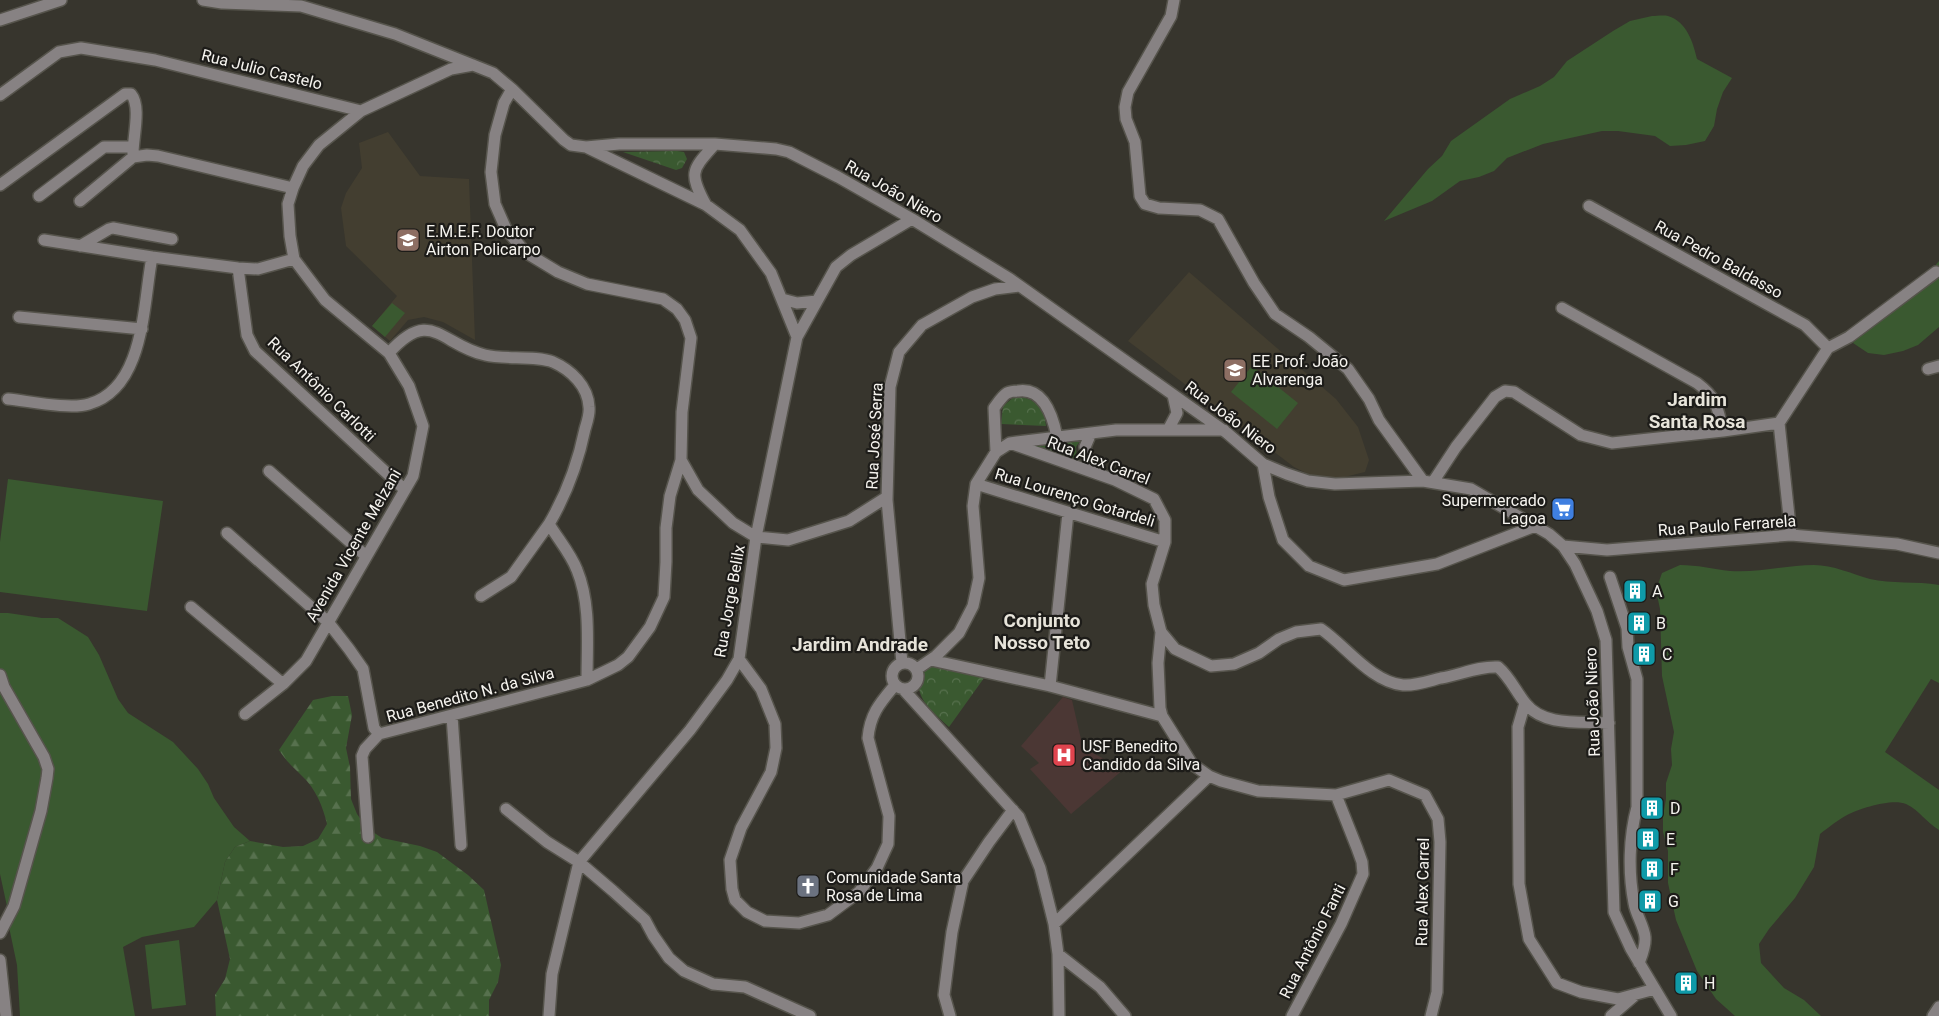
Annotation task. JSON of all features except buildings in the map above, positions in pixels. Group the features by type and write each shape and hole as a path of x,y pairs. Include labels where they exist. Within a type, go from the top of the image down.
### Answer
{"street":[{"path":"0,20 61,0"},
{"path":"203,0 222,4 301,6 395,34 493,73 571,145 586,147 706,204 740,230 771,273 796,337"},
{"path":"1174,0 1171,16 1128,92 1125,107 1126,119 1135,142 1140,196 1145,204 1159,208 1200,210 1218,218 1254,283 1275,314 1309,337 1348,369 1369,399 1379,420 1428,481 1494,397 1505,391 1514,392 1580,435 1612,442 1723,431 1778,423"},
{"name":"Rua Julio Castelo","path":"0,95 59,52 80,48 155,60 361,111"},
{"name":"Avenida Vicente Melzani","path":"244,714 283,684 306,661 413,476 423,426 409,386 389,353 325,300 294,259 288,204 292,188 303,166 319,145 361,111 451,69 473,65"},
{"path":"512,89 504,103 492,153 491,172 495,204 503,223 525,252 558,272 587,284 663,299 678,309 686,320 691,338 682,412 681,460 698,490 733,523 756,537 788,540 849,521 887,497"},
{"path":"0,185 125,94 131,94 135,99 136,108 133,152 80,201"},
{"name":"Rua João Niero","path":"586,147 619,144 715,144 783,150 838,177 912,219 1020,286 1224,430 1263,464 1308,481 1335,484 1428,481 1471,489 1550,534 1563,546 1575,564 1597,611 1606,640 1614,912 1639,963 1671,1016"},
{"path":"706,204 695,185 694,174 698,164 715,144"},
{"path":"39,196 104,147 158,156 292,188"},
{"name":"Rua Pedro Baldasso","path":"1589,206 1805,325 1828,348"},
{"name":"Rua Jorge Belilx","path":"550,1016 552,974 578,862 690,730 727,680 739,659 756,537 796,337 836,267 841,262 912,219"},
{"path":"80,246 113,228 172,239"},
{"path":"44,240 238,268 258,269 294,259"},
{"path":"8,399 76,406 88,405 112,392 127,372 142,329 152,257"},
{"name":"Rua Antônio Carlotti","path":"238,268 247,335 255,351 405,490"},
{"path":"1791,535 1778,423 1828,348 1849,337 1936,272"},
{"name":"Rua José Serra","path":"902,663 887,497 890,387 898,352 922,326 972,297 995,289 1020,286"},
{"path":"782,299 797,303 817,301"},
{"path":"1562,308 1697,383 1711,394 1716,404 1723,431"},
{"path":"19,317 142,329"},
{"path":"389,353 399,341 413,331 438,332 456,344 485,355 551,361 571,372 581,385 587,398 589,416 580,452 562,503 511,576 480,596"},
{"path":"996,452 994,408 1006,393 1021,390 1035,393 1046,405 1052,417 1057,437"},
{"path":"1168,430 1177,413 1173,394"},
{"path":"917,669 930,660 959,633 974,606 979,578 974,506 976,484 996,452 1010,443 1116,430 1224,430"},
{"path":"1091,433 1085,447 1091,471"},
{"name":"Rua Alex Carrel","path":"1010,443 1115,480 1154,499 1165,520 1165,542 1152,584 1154,605 1161,632 1158,663 1160,708 1162,716 1192,764 1208,776 1258,791 1336,795 1389,780 1425,795 1438,819 1440,842 1435,1014"},
{"name":"Rua Benedito N. da Silva","path":"368,837 362,756 365,748 379,734 586,680 628,657 650,627 664,597 666,528 670,496 681,460"},
{"path":"1263,464 1269,497 1283,540 1309,566 1344,580 1437,564 1536,526"},
{"path":"269,470 366,556"},
{"name":"Rua Lourenço Gotardeli","path":"976,484 1165,542"},
{"path":"1050,686 1068,513"},
{"path":"549,524 577,569 585,600 588,642 586,680"},
{"path":"227,533 328,622 363,669 374,728 379,734"},
{"name":"Rua Paulo Ferrarela","path":"1563,546 1607,550 1791,535 1896,544 1939,553"},
{"name":"Rua Paulo Ferrarela","path":"1575,564 1607,550"},
{"path":"1610,577 1627,628 1628,647 1637,679 1637,807 1632,824 1631,875 1634,904 1645,936 1645,946 1639,963"},
{"path":"191,607 283,684"},
{"path":"1161,632 1174,649 1211,666 1234,664 1259,653 1279,639 1296,632 1321,628 1366,666 1391,682 1402,685 1413,684 1471,670 1498,667 1505,673 1525,703 1535,714 1552,720 1609,723"},
{"path":"739,659 761,689 775,724 776,748 771,772 741,828 730,860 732,889 735,900 747,912 765,921 799,923 828,915 860,892 877,868 888,844 889,816 868,738 869,725 873,713 899,687"},
{"path":"930,660 1050,686 1162,716"},
{"path":"899,687 908,689 915,685 918,677 917,669 910,664 902,663 894,668 892,672 893,681 1020,818 1040,868 1054,924 1058,954 1057,1013"},
{"path":"0,675 4,687 44,758 48,769 41,811 14,906 0,933"},
{"path":"1525,703 1518,727 1519,884 1529,939 1557,984 1581,992 1618,998 1655,989"},
{"path":"452,716 461,845"},
{"path":"1054,924 1208,776"},
{"name":"Rua Antônio Fanti","path":"1292,1016 1341,924 1363,874 1359,855 1336,795"},
{"path":"506,809 547,842 578,862 645,920 669,958 684,971 713,984 745,987 810,1016"},
{"path":"950,1016 944,994 952,932 963,881 1013,810"},
{"path":"1058,954 1100,986 1125,1016"},
{"path":"0,960 6,1016"},
{"path":"1611,1016 1635,994"},
{"path":"1933,1016 1939,1007"}],"shaded area":[{"name":"E.M.E.F. Doutor Airton Policarpo","path":"388,132 420,176 469,179 475,340 443,322 424,317 408,320 390,341 372,326 397,296 346,246 341,208 346,193 362,168 359,143"},
{"name":"EE Prof. João Alvarenga","path":"1189,272 1336,399 1358,427 1369,460 1365,472 1336,479 1310,475 1294,467 1128,341"},
{"name":"USF Benedito Candido da Silva","path":"1063,697 1072,700 1083,748 1124,769 1071,814 1030,769 1039,763 1021,746"}],"green space":[{"path":"1652,16 1668,16 1675,19 1688,33 1697,59 1732,78 1723,92 1714,126 1705,141 1670,146 1655,136 1618,131 1602,131 1543,144 1507,158 1494,171 1479,177 1460,181 1432,201 1384,221 1428,169 1442,156 1451,141 1510,99 1540,86 1554,77 1567,61 1613,31 1630,21"},
{"path":"623,152 684,152 687,159 682,168 676,170"},
{"path":"1939,261 1939,327 1918,345 1903,351 1884,355 1868,353 1853,343 1872,320 1918,282"},
{"path":"392,303 405,313 385,337 372,326"},
{"path":"1252,366 1298,403 1277,429 1231,392"},
{"path":"1014,397 1027,398 1037,404 1043,413 1046,426 1001,424 1003,406"},
{"path":"1080,441 1076,447 1077,461 1030,446"},
{"path":"8,479 163,501 147,611 0,592 0,542"},
{"path":"1680,565 1740,571 1821,565 1878,581 1939,585 1939,683 1931,679 1885,752 1939,790 1939,830 1915,810 1900,802 1869,807 1842,818 1820,834 1814,867 1795,898 1759,944 1761,963 1784,988 1804,1000 1821,1016 1735,1016 1716,999 1697,971 1676,920 1668,883 1668,851 1663,832 1666,783 1672,765 1671,749 1674,732 1662,676 1660,609 1656,590 1662,573"},
{"path":"0,613 58,618 88,637 99,655 118,699 128,713 173,742 198,769 208,784 214,798 234,827 250,841 235,847 225,862 217,900 194,927 142,937 123,947 135,1016 20,1016 17,965 0,874"},
{"path":"935,666 984,678 949,727 929,708 920,694 920,677 924,668"},
{"path":"332,696 348,696 352,715 346,748 350,767 351,799 357,814 367,828 382,838 420,846 437,852 468,875 484,890 501,965 498,982 489,1000 489,1016 216,1016 215,995 225,979 230,959 217,900 225,862 235,847 250,841 283,847 303,846 318,839 327,824 321,805 307,781 279,750 313,700"},
{"path":"179,940 186,1005 152,1009 145,945"}],"place":[{"name":"E.M.E.F. Doutor Airton Policarpo","path":"408,240"},
{"name":"EE Prof. João Alvarenga","path":"1235,370"},
{"name":"Supermercado Lagoa","path":"1563,509"},
{"name":"A","path":"1635,591"},
{"name":"B","path":"1639,623"},
{"name":"C","path":"1644,654"},
{"name":"USF Benedito Candido da Silva","path":"1064,755"},
{"name":"D","path":"1652,808"},
{"name":"E","path":"1648,839"},
{"name":"F","path":"1652,869"},
{"name":"Comunidade Santa Rosa de Lima","path":"808,886"},
{"name":"G","path":"1650,901"},
{"name":"H","path":"1686,983"}],"district":[{"name":"Jardim Santa Rosa","path":"1697,410"},
{"name":"Conjunto Nosso Teto","path":"1042,631"},
{"name":"Jardim Andrade","path":"860,644"}]}
